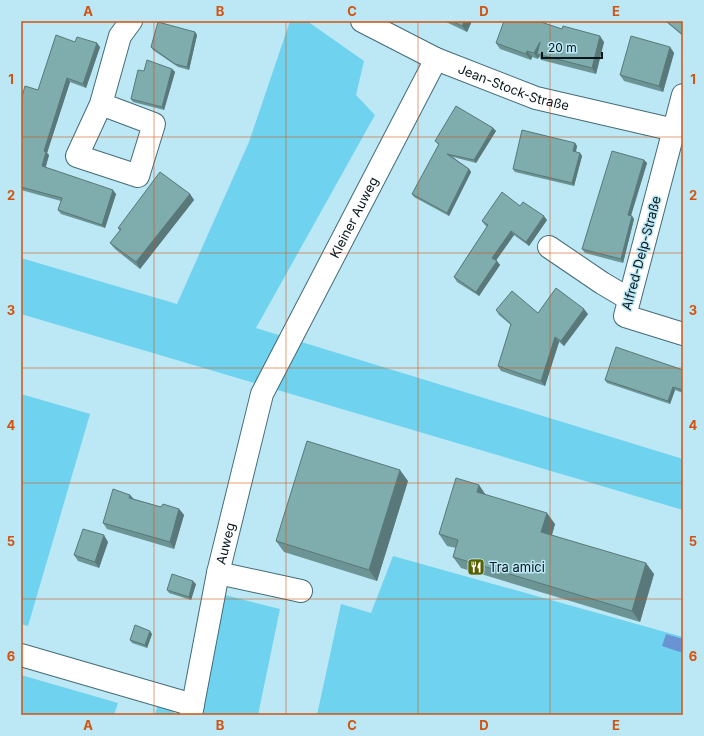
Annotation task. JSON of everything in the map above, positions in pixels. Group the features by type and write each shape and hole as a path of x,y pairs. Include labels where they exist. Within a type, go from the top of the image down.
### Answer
{"street":[{"path":"101,104 120,36 131,21"},
{"name":"Jean-Stock-Straße","path":"362,21 436,59 536,98 678,131"},
{"name":"Kleiner Auweg","path":"271,375 283,355 436,59"},
{"name":"Alfred-Delp-Straße","path":"683,95 678,131 625,316 683,334"},
{"path":"549,247 602,283 629,299"},
{"name":"Auweg","path":"192,710 218,573 262,394 271,375"},
{"path":"218,573 301,591"},
{"path":"21,655 192,710"}],"shaded area":[{"path":"290,21 307,21 364,61 356,95 375,115 256,328 683,459 683,510 21,314 21,258 177,304 249,142"},
{"path":"21,394 90,414 28,626 21,624"},
{"path":"393,556 683,637 683,715 317,715 341,604 371,613"},
{"path":"225,595 280,609 258,715 201,715"},
{"path":"666,634 683,639 683,653 662,646"},
{"path":"21,675 118,703 114,715 21,715"},
{"path":"158,704 173,711 176,715 155,715"}],"building":[{"path":"452,21 465,21 462,26"},
{"path":"504,21 538,21 562,29 563,26 600,36 592,68 537,54 540,42 534,53 527,51 526,54 496,43"},
{"path":"666,21 683,21 683,35"},
{"path":"158,22 195,32 187,67 175,64 151,47"},
{"path":"56,35 75,42 77,37 97,43 83,84 67,78 44,151 46,152 42,166 113,190 102,225 58,210 62,198 21,187 21,100 25,86 38,90"},
{"path":"631,36 670,47 659,86 620,75"},
{"path":"147,60 172,69 162,107 131,99 138,70 144,71"},
{"path":"456,106 493,128 474,160 447,154 469,169 447,213 412,194 439,144 435,141"},
{"path":"522,130 575,143 573,151 580,153 572,183 513,169"},
{"path":"612,151 644,160 628,215 632,216 621,259 582,249"},
{"path":"160,172 190,194 136,262 110,243 121,229 118,228"},
{"path":"502,192 520,206 523,202 544,216 526,242 511,231 492,258 497,261 476,292 454,277 488,225 482,221"},
{"path":"556,288 584,309 561,341 555,337 541,381 498,366 511,324 496,310 512,291 538,313"},
{"path":"616,347 683,370 683,390 673,387 668,401 605,380"},
{"path":"307,441 400,470 369,570 276,541"},
{"path":"456,478 479,485 477,492 547,513 541,532 646,563 632,611 453,557 458,540 439,534"},
{"path":"113,489 130,495 129,498 161,507 163,504 179,509 170,542 103,523"},
{"path":"83,529 104,535 95,562 74,555"},
{"path":"172,574 193,581 189,597 167,590"},
{"path":"135,625 150,631 145,645 130,640"}],"place":[{"name":"Tra amici","path":"476,567"}]}
